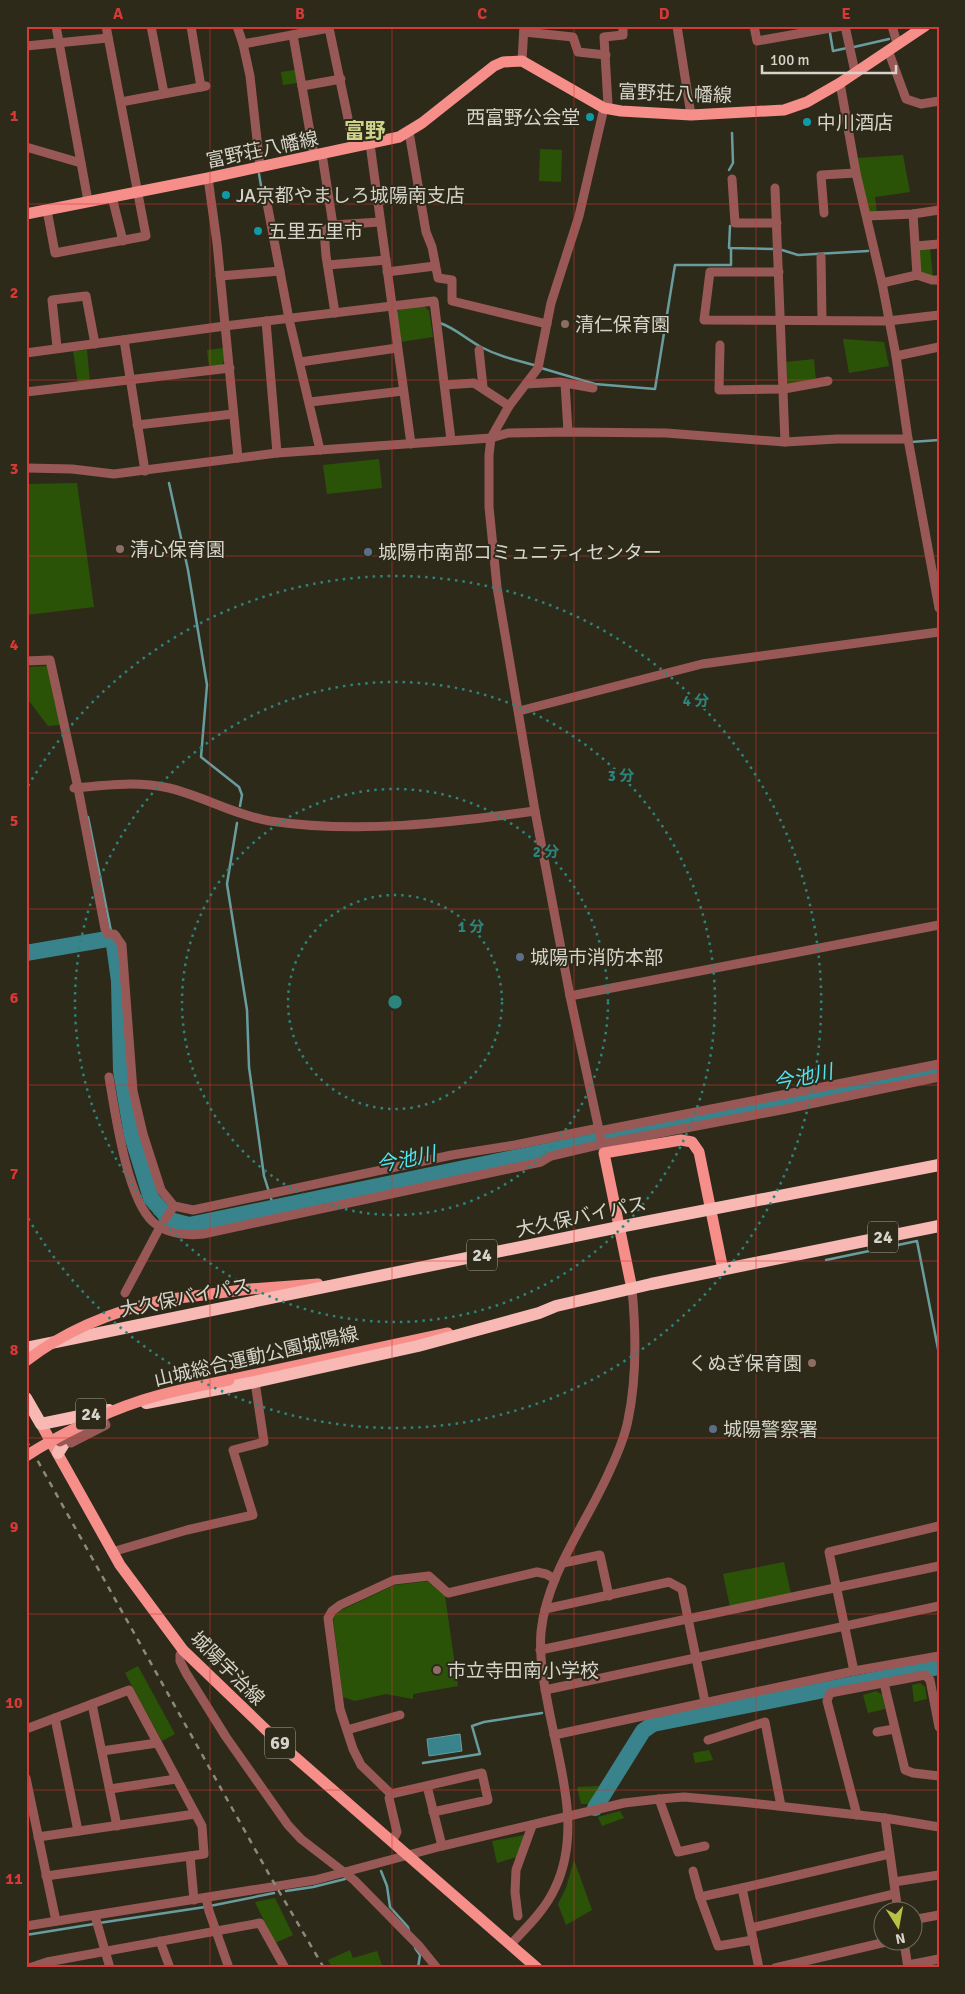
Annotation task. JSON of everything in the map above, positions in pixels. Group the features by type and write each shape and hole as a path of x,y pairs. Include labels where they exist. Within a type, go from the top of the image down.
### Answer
{"highway":[{"name":"大久保バイパス","path":"26,1348 620,1227 939,1165"},
{"name":"24","path":"41,1424 254,1382 418,1346 539,1313 556,1306 632,1288 939,1226"},
{"path":"26,1398 41,1424"},
{"path":"59,1448 78,1432 99,1420 141,1404"}],"main road":[{"name":"富野荘八幡線","path":"26,214 370,144 409,132 494,66 504,62 522,61 606,106 620,111 692,115 784,110 808,102 840,83 925,26"},
{"path":"632,1288 603,1148 681,1140 692,1142 699,1152 723,1270"},
{"path":"26,1361 67,1335 100,1319 131,1308 163,1300 250,1289 356,1281"},
{"name":"山城総合運動公園城陽線","path":"26,1456 109,1412 141,1400 174,1391 414,1339 504,1322"},
{"name":"城陽宇治線","path":"41,1424 59,1448 120,1565 183,1650 256,1722 392,1842 512,1944 537,1968"}],"street":[{"path":"56,26 88,201"},
{"path":"47,210 55,253 146,236 106,26"},
{"path":"151,26 164,93"},
{"path":"121,102 203,86 191,26"},
{"path":"237,26 250,76 260,167"},
{"path":"603,1148 570,996 535,811 492,540 489,507 489,456 491,438 509,406 538,368 552,303 579,216 606,106 604,36 623,35 623,26"},
{"path":"677,26 692,115"},
{"path":"754,26 758,41 844,26 855,72"},
{"path":"892,26 893,47 906,100 921,104 939,100"},
{"path":"243,44 329,27 354,146"},
{"path":"522,61 524,29 573,37 578,52 606,55"},
{"path":"293,35 302,86 333,224"},
{"path":"26,46 108,38"},
{"path":"302,86 341,79"},
{"path":"840,83 856,172 882,283 896,356 908,439 939,608"},
{"path":"409,132 419,194 438,278 452,280 452,301 547,324"},
{"path":"370,144 411,444"},
{"path":"26,147 81,163"},
{"path":"824,213 821,175 856,172"},
{"path":"208,178 230,368 238,458"},
{"path":"732,179 735,223 777,223"},
{"path":"775,188 785,442"},
{"path":"377,201 419,194"},
{"path":"112,197 122,241"},
{"path":"266,198 289,320 320,450"},
{"path":"867,216 913,214 939,210"},
{"path":"913,214 917,275"},
{"path":"335,313 324,231 333,224 380,222"},
{"path":"916,246 939,244"},
{"path":"820,258 822,320"},
{"path":"328,265 386,260"},
{"path":"387,272 435,266"},
{"path":"220,276 280,271"},
{"path":"779,272 710,272 704,320 888,321 939,315"},
{"path":"882,283 917,275 932,280 939,280"},
{"path":"58,347 52,300 86,296 95,344"},
{"path":"26,353 58,347 95,344 434,301 451,440"},
{"path":"266,321 277,453"},
{"path":"124,340 145,471"},
{"path":"720,345 719,390 784,389 828,381"},
{"path":"896,356 939,346"},
{"path":"300,362 397,348"},
{"path":"479,350 484,387"},
{"path":"26,392 230,368"},
{"path":"445,385 474,383 484,387 509,406"},
{"path":"526,384 565,383 593,388"},
{"path":"565,383 568,432"},
{"path":"310,402 403,391"},
{"path":"138,425 233,414"},
{"path":"26,468 72,469 114,474 277,453 491,438 508,433 666,433 785,442 837,439 908,439"},
{"path":"519,711 702,664 939,632"},
{"path":"26,661 50,660 105,929 122,945 132,1091 143,1134 161,1190 174,1206 193,1210 452,1156 599,1130 939,1064"},
{"path":"76,788 131,784 169,788 232,811 268,821 340,828 392,826 535,811"},
{"path":"570,996 939,925"},
{"path":"109,1077 119,1131 140,1206 146,1214 163,1227 186,1236 203,1234 541,1162 551,1156 603,1148 939,1077"},
{"path":"125,1293 174,1206"},
{"path":"512,1944 543,1908 555,1889 564,1858 568,1818 545,1690 540,1650 541,1631 545,1609 555,1579 610,1470 628,1421 634,1364 632,1288"},
{"path":"112,1552 187,1530 253,1515 233,1450 264,1442 254,1382"},
{"path":"59,1448 104,1421 106,1425 71,1443"},
{"path":"854,1671 829,1552 939,1526"},
{"path":"563,1563 600,1555 609,1596"},
{"path":"540,1650 939,1566"},
{"path":"391,1794 357,1759 340,1709 328,1618 332,1611 394,1580 430,1576 448,1592 537,1572 555,1579"},
{"path":"545,1609 669,1582 682,1589 705,1702"},
{"path":"545,1690 939,1606"},
{"path":"183,1650 180,1654 180,1661 186,1673 226,1736 280,1813 301,1839 342,1873 354,1880 420,1947 437,1968"},
{"path":"554,1735 854,1671 939,1656"},
{"path":"858,1815 827,1701 830,1693 925,1675 930,1680 939,1727"},
{"path":"884,1683 905,1770 913,1774 939,1776"},
{"path":"26,1729 129,1690 202,1826 204,1854 46,1876"},
{"path":"92,1704 118,1826"},
{"path":"347,1730 400,1715"},
{"path":"54,1718 78,1831"},
{"path":"708,1740 765,1722 781,1806"},
{"path":"876,1732 894,1729"},
{"path":"102,1751 157,1743"},
{"path":"391,1794 482,1773 488,1800 433,1812"},
{"path":"26,1778 56,1921"},
{"path":"110,1789 176,1779"},
{"path":"427,1786 442,1846"},
{"path":"391,1794 389,1798 397,1832 392,1842"},
{"path":"26,1926 56,1921 95,1918 194,1900 208,1904 276,1885 314,1880 406,1854 568,1818 624,1803 659,1799 684,1797 781,1806 885,1818 939,1827"},
{"path":"659,1799 678,1852 705,1846"},
{"path":"38,1837 195,1814"},
{"path":"885,1818 896,1902"},
{"path":"518,1916 515,1892 516,1870 532,1826"},
{"path":"700,1897 889,1854"},
{"path":"190,1856 194,1900"},
{"path":"693,1871 700,1897 718,1946 753,1940"},
{"path":"894,1882 939,1875"},
{"path":"742,1888 758,1968"},
{"path":"751,1928 894,1894"},
{"path":"208,1904 229,1968"},
{"path":"922,1918 939,1915"},
{"path":"95,1918 110,1968"},
{"path":"29,1968 104,1951 260,1923 285,1968"},
{"path":"160,1941 170,1968"},
{"path":"775,1968 872,1945"},
{"path":"906,1952 908,1966 939,1959"}],"green space":[{"path":"295,70 297,83 283,85 281,72"},
{"path":"540,149 562,150 561,182 539,181"},
{"path":"903,155 910,192 875,197 877,213 870,215 856,158"},
{"path":"930,247 933,278 920,272 917,249"},
{"path":"424,306 429,311 433,337 400,342 395,314 400,309"},
{"path":"843,339 884,342 889,366 849,373"},
{"path":"224,348 225,359 222,365 209,366 207,350"},
{"path":"87,350 90,383 78,384 73,351"},
{"path":"814,359 816,381 787,386 786,362"},
{"path":"379,459 382,488 327,494 323,465"},
{"path":"77,483 94,607 26,615 26,484"},
{"path":"48,666 60,725 48,726 26,697 26,667"},
{"path":"784,1562 791,1594 730,1607 723,1574"},
{"path":"430,1581 445,1596 458,1686 413,1694 413,1699 386,1694 355,1701 343,1697 333,1618 335,1613 395,1585"},
{"path":"138,1666 175,1734 162,1741 125,1673"},
{"path":"920,1683 925,1687 927,1699 914,1702 912,1685"},
{"path":"876,1691 883,1695 885,1709 868,1713 863,1695"},
{"path":"709,1750 713,1760 695,1763 693,1753"},
{"path":"599,1786 589,1804 581,1804 577,1787"},
{"path":"620,1811 624,1818 602,1826 598,1817"},
{"path":"525,1835 517,1857 497,1863 492,1841"},
{"path":"574,1860 592,1910 566,1925 558,1904 566,1888"},
{"path":"275,1898 293,1935 275,1943 255,1902"},
{"path":"350,1950 353,1958 377,1951 383,1968 332,1968 328,1960"}],"water":[{"path":"460,1734 462,1751 429,1756 427,1739"}],"waterway":[{"path":"830,33 833,51 847,48"},
{"path":"854,47 889,39"},
{"path":"729,170 733,163 732,133"},
{"path":"259,174 263,197"},
{"path":"730,226 729,248 774,249"},
{"path":"541,368 595,384 655,389 675,265 731,265 731,248"},
{"path":"782,250 798,255 868,251"},
{"path":"440,323 487,350 507,358 534,365"},
{"path":"911,442 939,440"},
{"path":"169,483 188,570 207,685 201,757 239,787 242,795 240,806"},
{"path":"88,817 111,931"},
{"path":"237,823 227,884 247,1010 249,1067 264,1176 274,1208"},
{"name":"今池川","path":"26,953 113,938 119,981 121,1071 132,1136 151,1198 170,1220 189,1225 939,1070"},
{"path":"826,1260 917,1241 939,1354"},
{"path":"595,1808 643,1731 653,1724 939,1667"},
{"path":"423,1763 480,1754 472,1726 484,1722 542,1713"},
{"path":"381,1871 387,1886 390,1907 408,1927 409,1931"},
{"path":"286,1891 345,1879"},
{"path":"210,1906 274,1893"},
{"path":"99,1923 205,1907"},
{"path":"26,1935 94,1924"},
{"path":"415,1948 420,1955 418,1968"}],"railway":[{"path":"26,1440 270,1876 324,1968"}],"place":[{"name":"西富野公会堂","path":"590,117"},
{"name":"中川酒店","path":"807,122"},
{"name":"JA京都やましろ城陽南支店","path":"226,195"},
{"name":"五里五里市","path":"258,231"},
{"name":"清仁保育園","path":"565,324"},
{"name":"清心保育園","path":"120,549"},
{"name":"城陽市南部コミュニティセンター","path":"368,552"},
{"name":"城陽市消防本部","path":"520,957"},
{"name":"くぬぎ保育園","path":"812,1363"},
{"name":"城陽警察署","path":"713,1429"},
{"name":"市立寺田南小学校","path":"437,1670"}],"district":[{"name":"富野","path":"365,131"}]}
